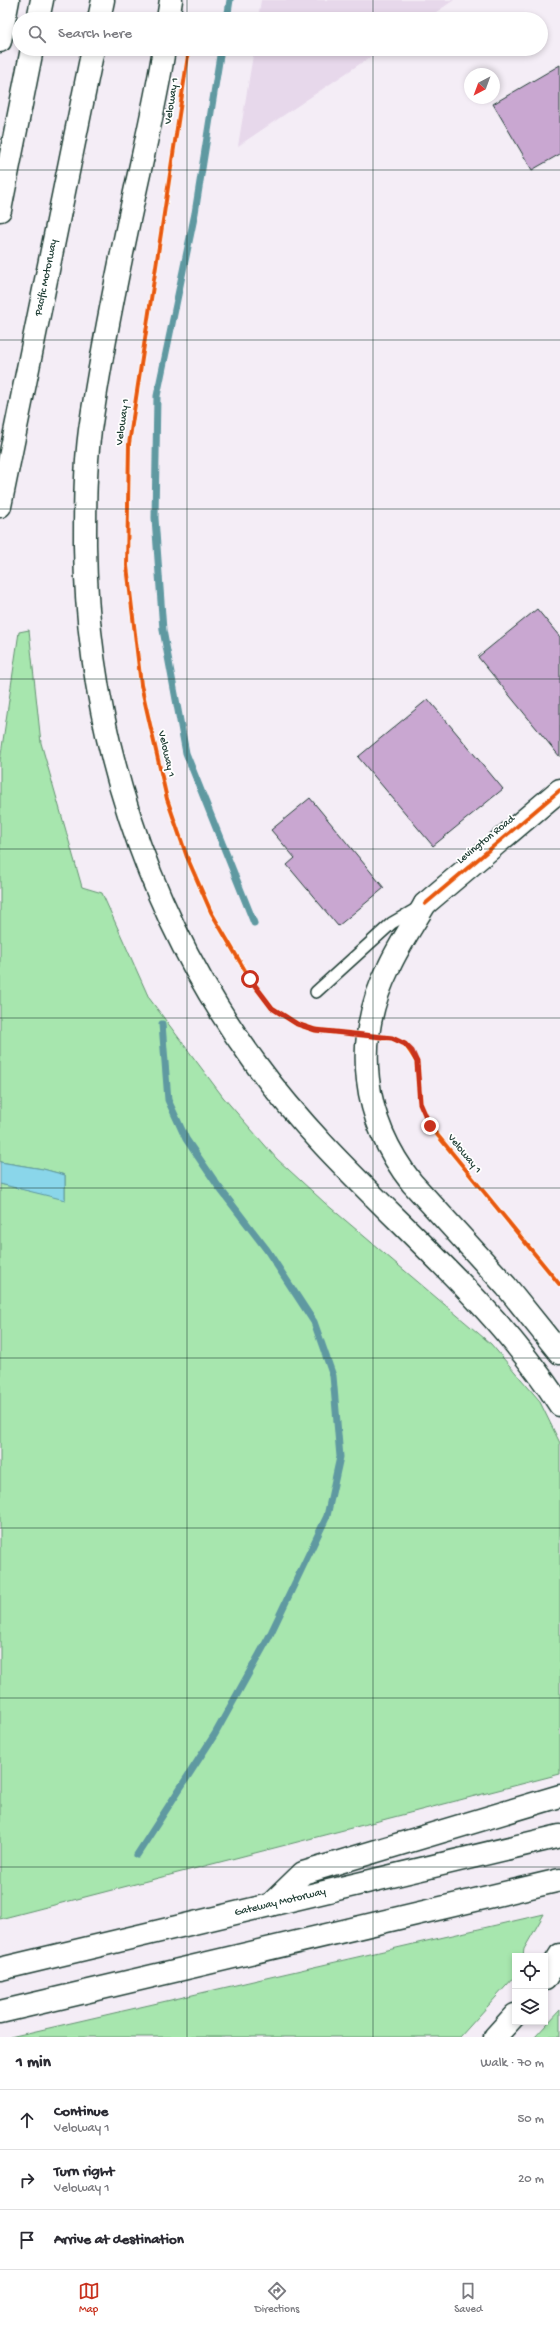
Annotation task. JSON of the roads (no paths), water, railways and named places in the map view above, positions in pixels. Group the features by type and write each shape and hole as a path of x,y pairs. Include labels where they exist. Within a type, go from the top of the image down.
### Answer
{"main road":[{"path":"0,41 8,0"},
{"path":"39,12 42,0"},
{"path":"100,12 103,0"},
{"path":"169,12 171,0"},
{"path":"0,210 31,56"},
{"name":"Pacific Motorway","path":"0,506 92,56"},
{"path":"163,56 105,340 90,436 85,509 85,577 90,633 99,700 109,748 138,846 160,898 188,955 221,1013 252,1059 296,1115 338,1161 488,1312 528,1359 560,1405"},
{"name":"Levington Road","path":"425,904 560,790"},
{"path":"425,904 388,968 372,1018 367,1057 368,1079 377,1124 398,1166 506,1286 560,1353"},
{"path":"270,1905 303,1873 560,1796"},
{"name":"Gateway Motorway","path":"0,1969 560,1836"},
{"path":"0,2012 560,1880"},
{"path":"548,1974 560,1955"},
{"path":"495,2037 512,2018"}],"lane":[{"name":"Levington Road","path":"316,992 392,923 425,904"}],"water":[{"path":"0,1162 43,1169 65,1175 65,1200 0,1184"}],"waterway":[{"path":"228,12 230,0"},
{"path":"220,56 195,213 157,396 155,518 163,630 186,753 254,923"},
{"path":"137,1855 215,1734 269,1637 327,1516 340,1457 333,1376 314,1322 267,1250 218,1186 186,1139 168,1100 162,1024"}]}
